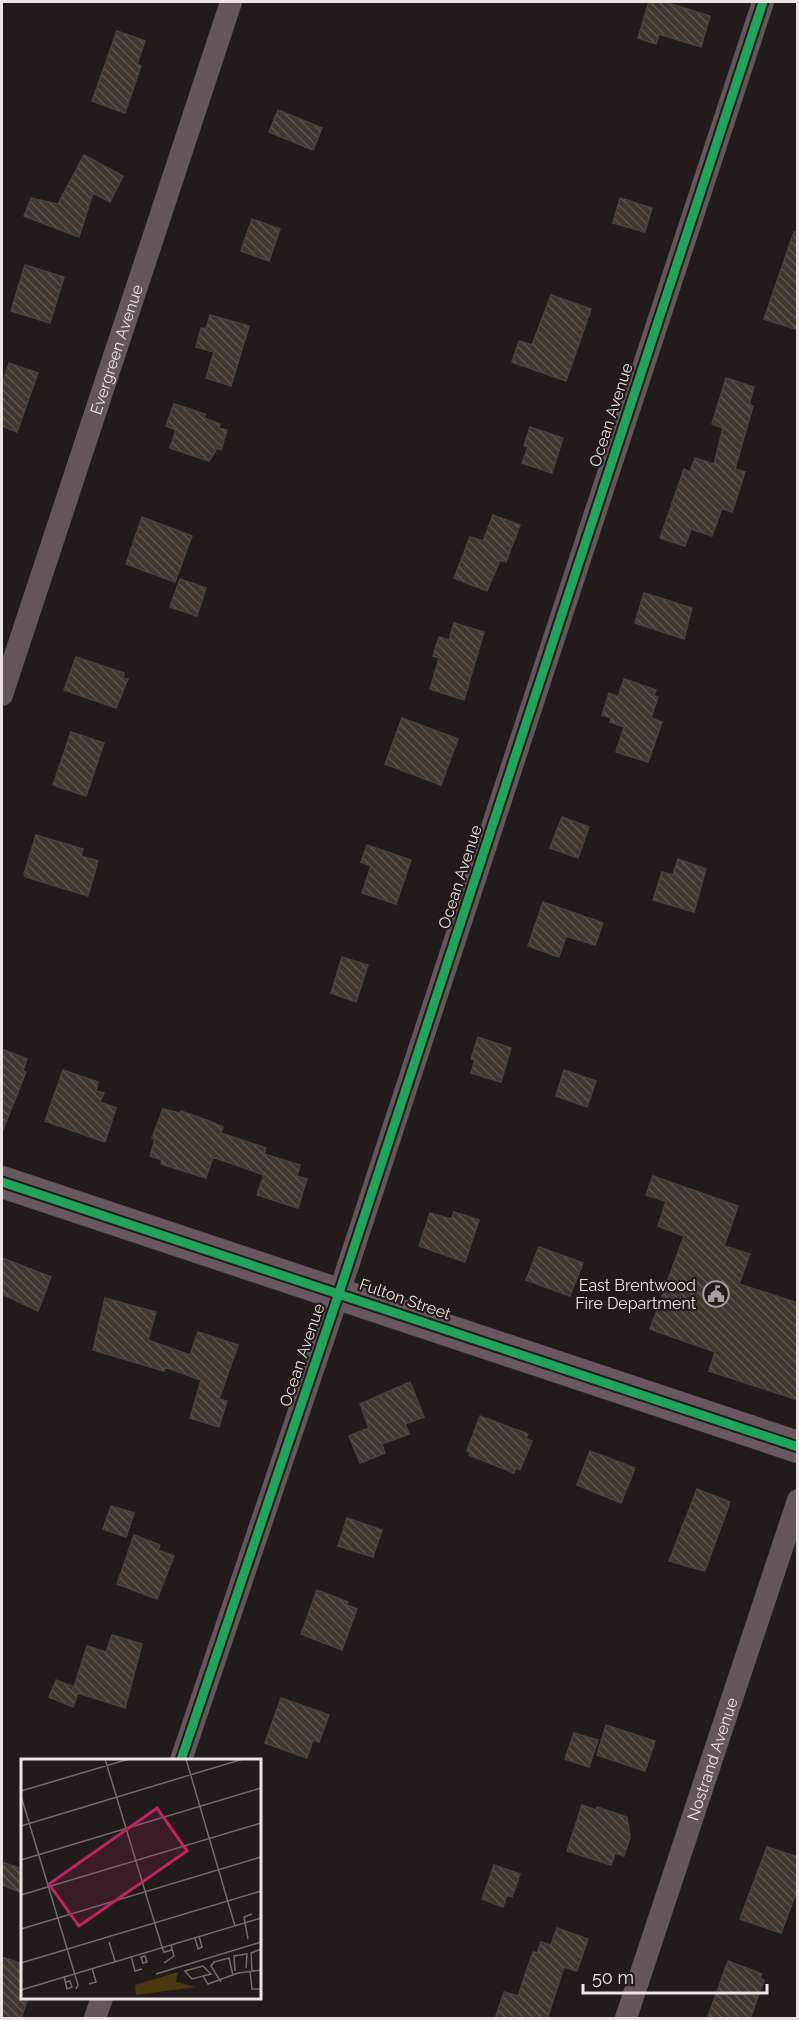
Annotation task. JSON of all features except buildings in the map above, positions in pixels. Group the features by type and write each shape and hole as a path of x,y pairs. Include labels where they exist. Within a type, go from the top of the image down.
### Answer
{"street":[{"name":"Evergreen Avenue","path":"2,695 231,2"},
{"name":"Ocean Avenue","path":"183,1759 339,1293 763,2"},
{"name":"Fulton Street","path":"2,1182 798,1447"},
{"name":"Nostrand Avenue","path":"626,2019 798,1500"},
{"path":"95,2019 102,1999"}],"cycle path":[{"path":"181,1759 339,1293 763,2"},
{"path":"2,1182 798,1447"}],"place":[{"name":"East Brentwood Fire Department","path":"716,1294"}]}
